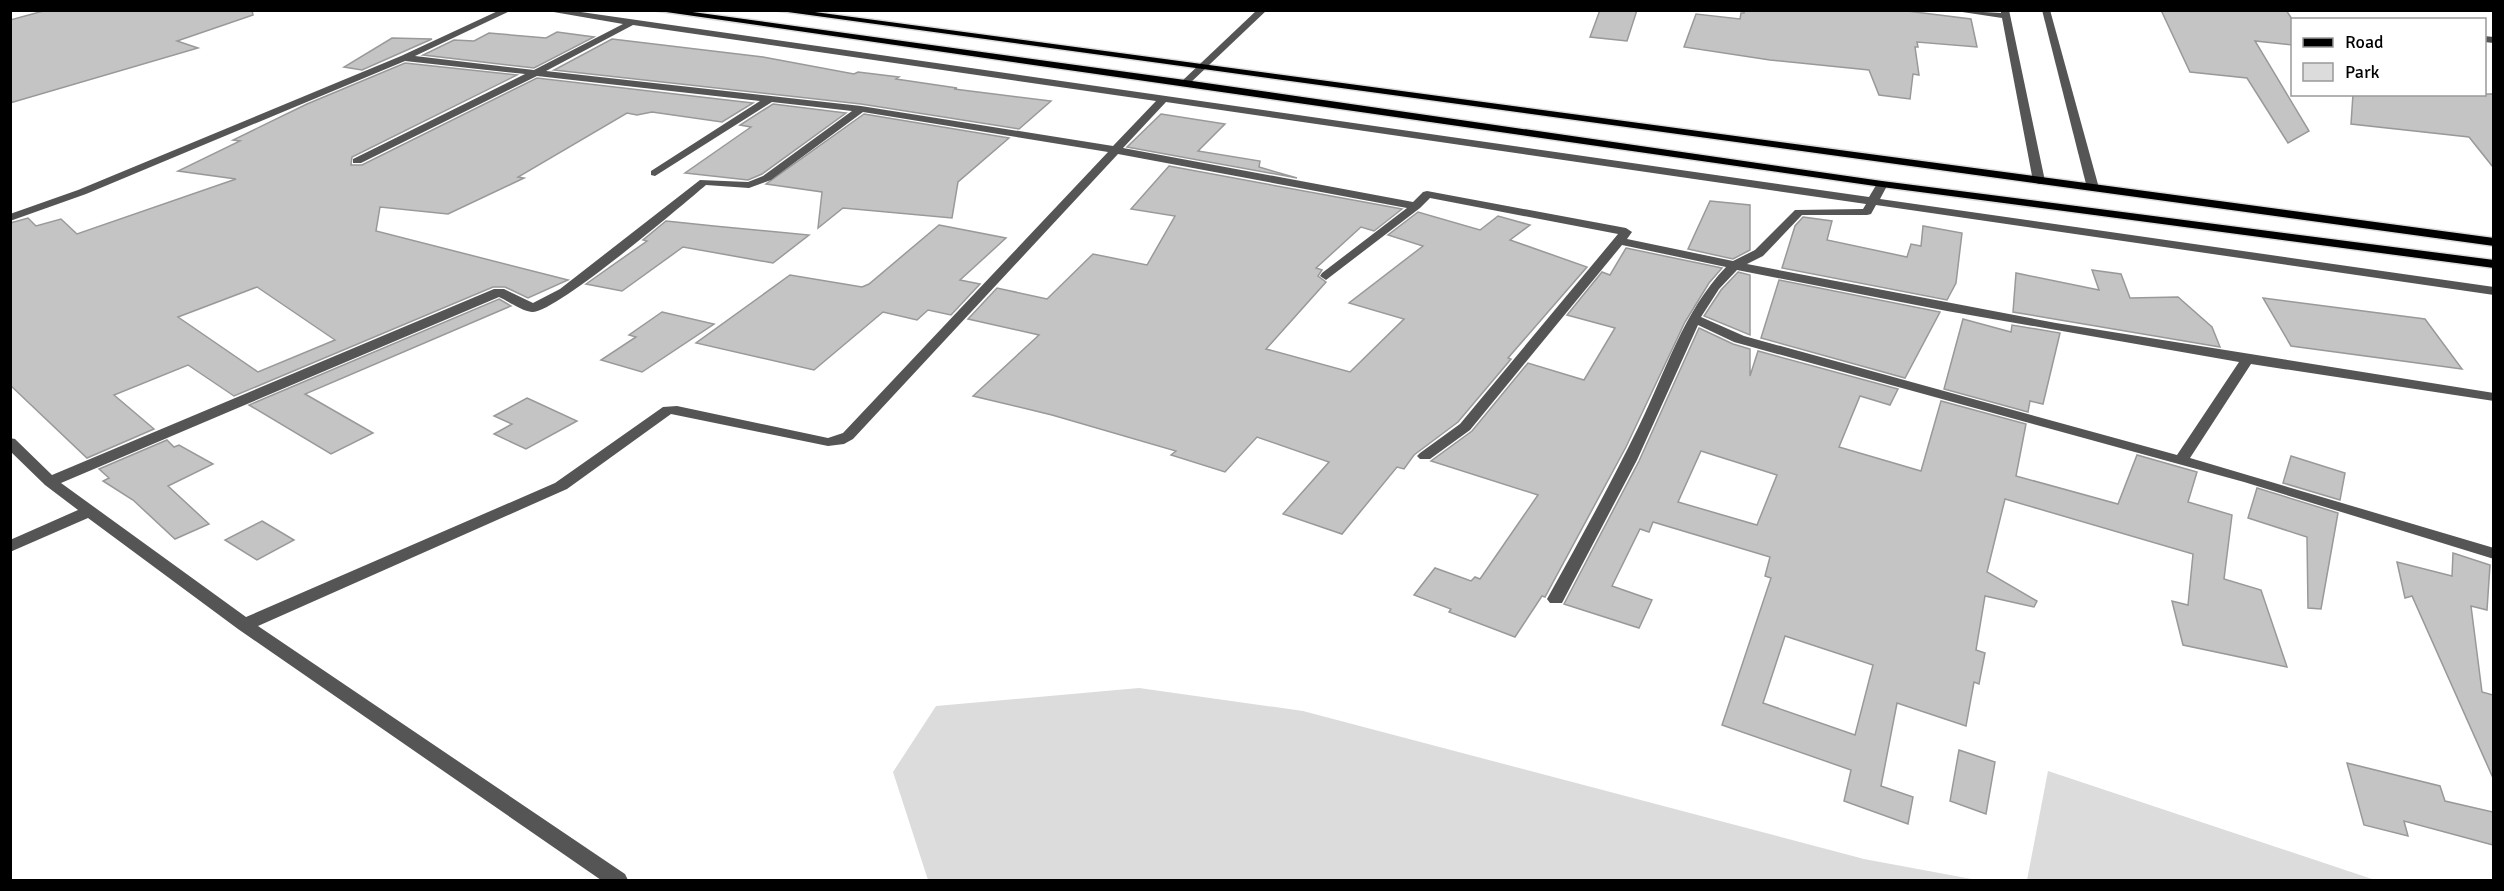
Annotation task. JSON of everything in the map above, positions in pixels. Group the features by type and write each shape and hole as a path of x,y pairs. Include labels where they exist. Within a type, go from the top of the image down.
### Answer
{"main road":[{"path":"656,10 1185,83 1882,184 2493,264"},
{"path":"777,10 2493,243"}],"street":[{"path":"10,218 82,192 404,58 508,10"},
{"path":"546,10 2493,291"},
{"path":"1185,83 1263,10"},
{"path":"1953,10 2005,13 2039,181"},
{"path":"2046,10 2093,188"},
{"path":"357,161 631,23"},
{"path":"404,58 861,109 1116,150 1416,206"},
{"path":"655,173 770,99"},
{"path":"244,625 561,486 668,410 828,442 839,441 848,436 1163,100"},
{"path":"50,482 500,292 533,308 565,292 704,182 749,185 767,178 861,109"},
{"path":"1556,599 1604,512 1672,374 1694,318 1714,287 1734,266 1759,254 1799,212 1867,212 1882,184"},
{"path":"1326,276 1416,206 1427,194 1626,232 1621,241 1465,427 1425,456"},
{"path":"1621,241 1956,310 2247,360 2493,397"},
{"path":"1694,318 1739,339 2260,482 2493,554"},
{"path":"2181,460 2247,360"},
{"path":"10,442 50,482 244,625 617,880"},
{"path":"10,547 89,511"}],"green space":[{"path":"1139,688 1303,711 1864,859 1977,880 928,880 893,772 936,706"},
{"path":"2048,771 2375,880 2027,880"}],"building":[{"path":"47,10 252,10 253,15 177,41 198,48 10,103 10,20"},
{"path":"1600,10 1637,10 1627,41 1590,37"},
{"path":"1744,10 1899,10 1971,19 1977,47 1917,42 1918,47 1915,47 1919,75 1913,74 1910,99 1879,95 1869,70 1770,60 1684,47 1696,14 1740,19"},
{"path":"2161,10 2286,10 2291,18 2291,45 2255,41 2309,131 2288,143 2247,78 2190,72"},
{"path":"557,32 594,37 534,68 423,55 454,40 474,41 489,33 546,38"},
{"path":"392,38 432,39 362,70 344,67"},
{"path":"612,39 763,57 854,74 858,72 899,77 896,79 1051,101 1019,129 861,104 554,70"},
{"path":"405,63 517,75 352,157 351,165 362,165 537,78 753,103 722,122 652,112 637,115 627,113 518,177 524,178 448,214 380,207 376,231 568,280 528,298 505,287 493,287 234,396 188,365 114,395 154,429 87,458 10,385 10,223 28,218 36,226 61,219 77,234 236,179 178,171 240,141 233,140 307,104","holes":["257,287 335,340 258,372 178,317"]},
{"path":"2486,94 2493,94 2493,167 2469,137 2351,124 2353,96 2486,96"},
{"path":"773,104 846,113 762,174 748,180 685,173 751,127 740,125"},
{"path":"864,114 1009,138 958,182 952,218 843,208 818,228 822,192 766,184"},
{"path":"1161,114 1225,124 1198,151 1260,161 1259,167 1297,178 1127,147"},
{"path":"1169,166 1402,209 1374,231 1361,227 1316,268 1322,270 1318,276 1326,282 1266,349 1350,372 1404,319 1349,303 1423,246 1388,235 1418,212 1480,230 1498,216 1530,225 1510,240 1587,267 1508,358 1511,359 1458,422 1414,455 1404,469 1397,467 1342,534 1283,514 1329,462 1257,437 1225,472 1171,455 1176,451 1052,415 973,396 1039,335 968,319 997,288 1047,299 1093,254 1147,265 1175,216 1131,209"},
{"path":"1710,201 1750,205 1750,250 1733,259 1688,249"},
{"path":"1803,217 1832,221 1827,240 1907,257 1911,244 1921,246 1923,226 1962,233 1956,283 1947,300 1782,268 1795,226"},
{"path":"666,221 809,235 773,263 683,247 622,291 586,284 647,241 643,240"},
{"path":"939,225 1006,238 960,280 980,284 951,315 928,310 917,320 883,312 814,370 696,343 790,275 862,287 869,284"},
{"path":"1626,248 1722,268 1709,283 1685,322 1626,447 1545,597 1542,596 1515,637 1449,612 1451,609 1414,595 1435,568 1471,581 1475,577 1480,579 1538,495 1431,461 1472,431 1528,363 1584,380 1615,328 1567,315 1602,272 1610,275"},
{"path":"2092,270 2121,274 2130,298 2178,297 2212,327 2220,347 2013,312 2016,273 2099,290"},
{"path":"1738,272 1750,275 1750,335 1704,316 1721,290"},
{"path":"1779,280 1940,312 1905,378 1761,338"},
{"path":"2263,298 2425,319 2462,369 2291,346"},
{"path":"499,299 511,306 305,394 373,433 331,454 249,405"},
{"path":"662,312 714,324 642,372 601,360 636,337 629,335"},
{"path":"1963,319 2011,332 2012,325 2060,333 2043,404 2030,401 2028,412 1944,389"},
{"path":"1699,328 1733,344 1750,349 1750,376 1758,351 1898,389 1890,405 1860,396 1839,447 1921,471 1941,401 2026,424 2016,476 2118,504 2137,455 2197,472 2188,502 2232,515 2224,579 2261,590 2287,667 2183,645 2172,601 2188,605 2193,554 2005,499 1987,572 2037,601 2034,607 1985,596 1976,650 1985,653 1979,684 1974,682 1966,726 1897,703 1881,786 1913,797 1908,824 1844,801 1851,770 1722,725 1771,578 1765,576 1770,557 1653,522 1649,532 1640,529 1612,586 1652,600 1639,628 1564,604 1639,461","holes":["1701,451 1777,475 1757,525 1678,502","1785,636 1873,665 1855,735 1763,703"]},
{"path":"527,398 577,421 526,449 494,434 512,424 494,416"},
{"path":"167,440 174,447 179,445 213,464 168,486 209,524 175,539 133,500 103,481 109,478 99,469"},
{"path":"2291,456 2345,473 2340,500 2283,483"},
{"path":"2257,488 2338,513 2321,609 2308,608 2307,537 2248,518"},
{"path":"262,521 294,540 257,560 225,540"},
{"path":"2453,553 2490,565 2487,610 2471,606 2482,692 2493,695 2493,778 2412,596 2405,598 2397,562 2452,576"},
{"path":"1959,750 1995,762 1986,814 1950,801"},
{"path":"2347,763 2440,786 2445,801 2493,812 2493,845 2404,821 2408,836 2364,825"}]}
